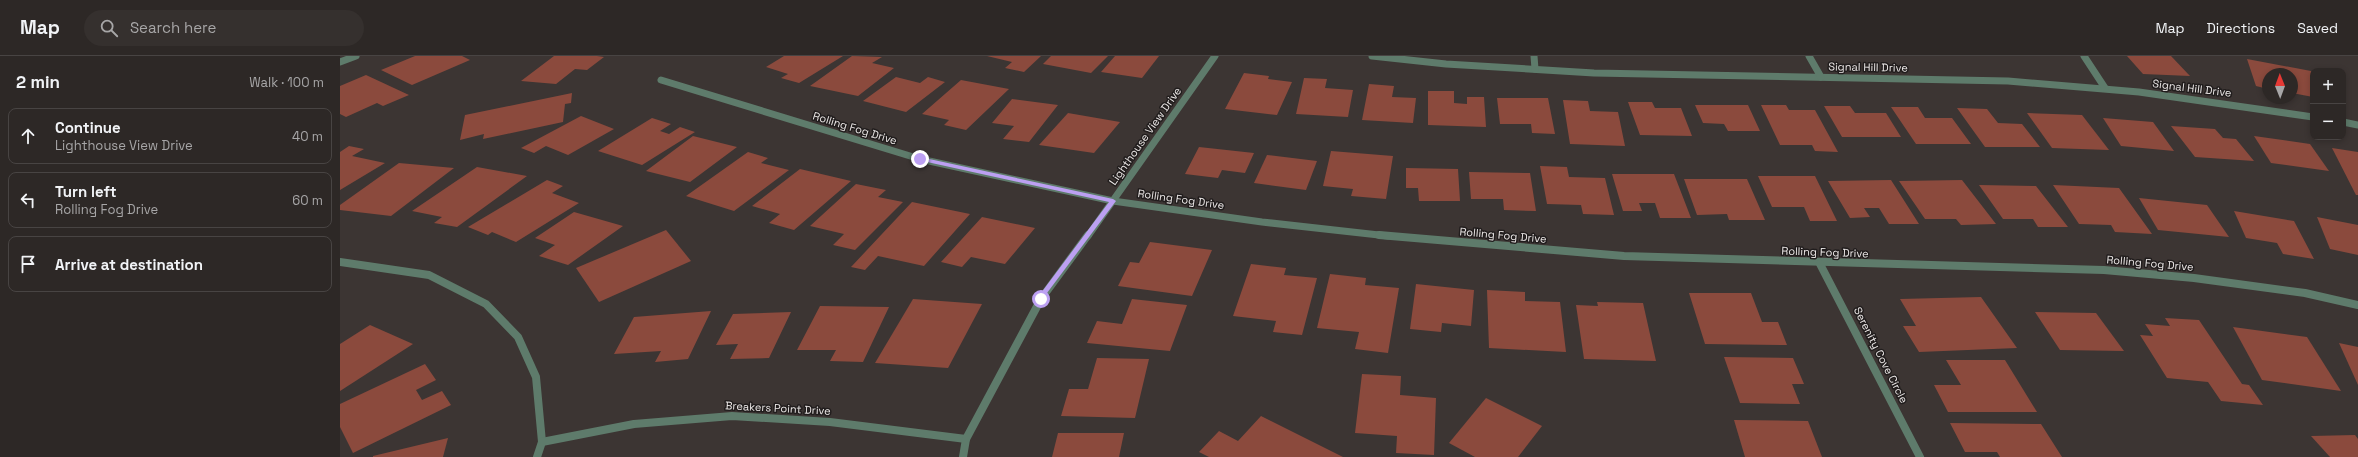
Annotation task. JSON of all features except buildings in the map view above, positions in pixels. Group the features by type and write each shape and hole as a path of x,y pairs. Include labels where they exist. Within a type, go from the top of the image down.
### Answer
{"street":[{"path":"340,62 356,56"},
{"name":"Lighthouse View Drive","path":"963,457 966,439 1041,299 1113,201 1215,56"},
{"name":"Signal Hill Drive","path":"1372,56 1535,69 1820,77 1967,79 2104,88 2198,98 2310,117"},
{"path":"1534,56 1535,69"},
{"path":"1809,56 1820,77"},
{"path":"2084,56 2104,88"},
{"name":"Rolling Fog Drive","path":"661,80 920,159 1113,201 1262,222 1447,242 1624,256 1820,264 2104,270 2194,278 2305,293 2358,306"},
{"path":"2346,123 2358,125"},
{"path":"340,262 429,275 486,304 518,337 536,377 542,442 537,457"},
{"name":"Serenity Cove Circle","path":"1820,264 1920,457"},
{"name":"Breakers Point Drive","path":"542,442 634,424 732,416 830,422 966,439"}],"route":[{"path":"920,159 1113,201 1041,299"}]}
